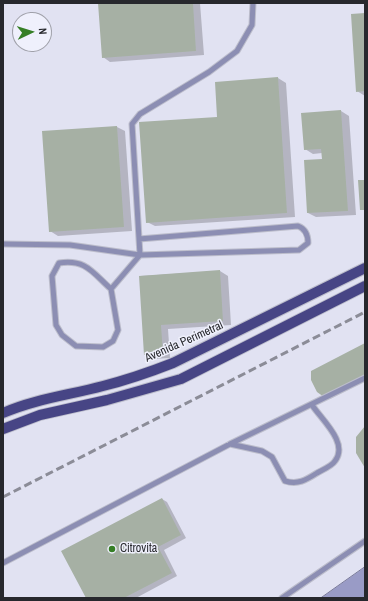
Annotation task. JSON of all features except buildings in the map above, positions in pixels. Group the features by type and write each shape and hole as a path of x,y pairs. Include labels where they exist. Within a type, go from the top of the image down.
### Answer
{"main road":[{"name":"Avenida Perimetral","path":"3,413 27,404 142,375 173,363 365,268"},
{"path":"3,429 40,415 107,400 181,379 365,286"}],"lane":[{"path":"111,289 140,255 132,124 140,114 209,72 237,51 252,25 254,3"},
{"path":"3,244 70,245 140,255 299,250 308,243 308,235 303,228 298,226 139,239"},
{"path":"73,261 83,264 111,289 118,330 113,341 103,347 76,346 62,335 56,325 52,276 59,263 73,261"},
{"path":"3,563 230,444 365,378"},
{"path":"230,444 262,451 272,457 285,481 292,483 302,482 335,462 340,451 339,442 312,405"},
{"path":"282,598 365,541"}],"water":[{"path":"365,567 365,598 321,598"}],"railway":[{"path":"3,497 365,312"}],"place":[{"name":"Citrovita","path":"112,549"}]}
